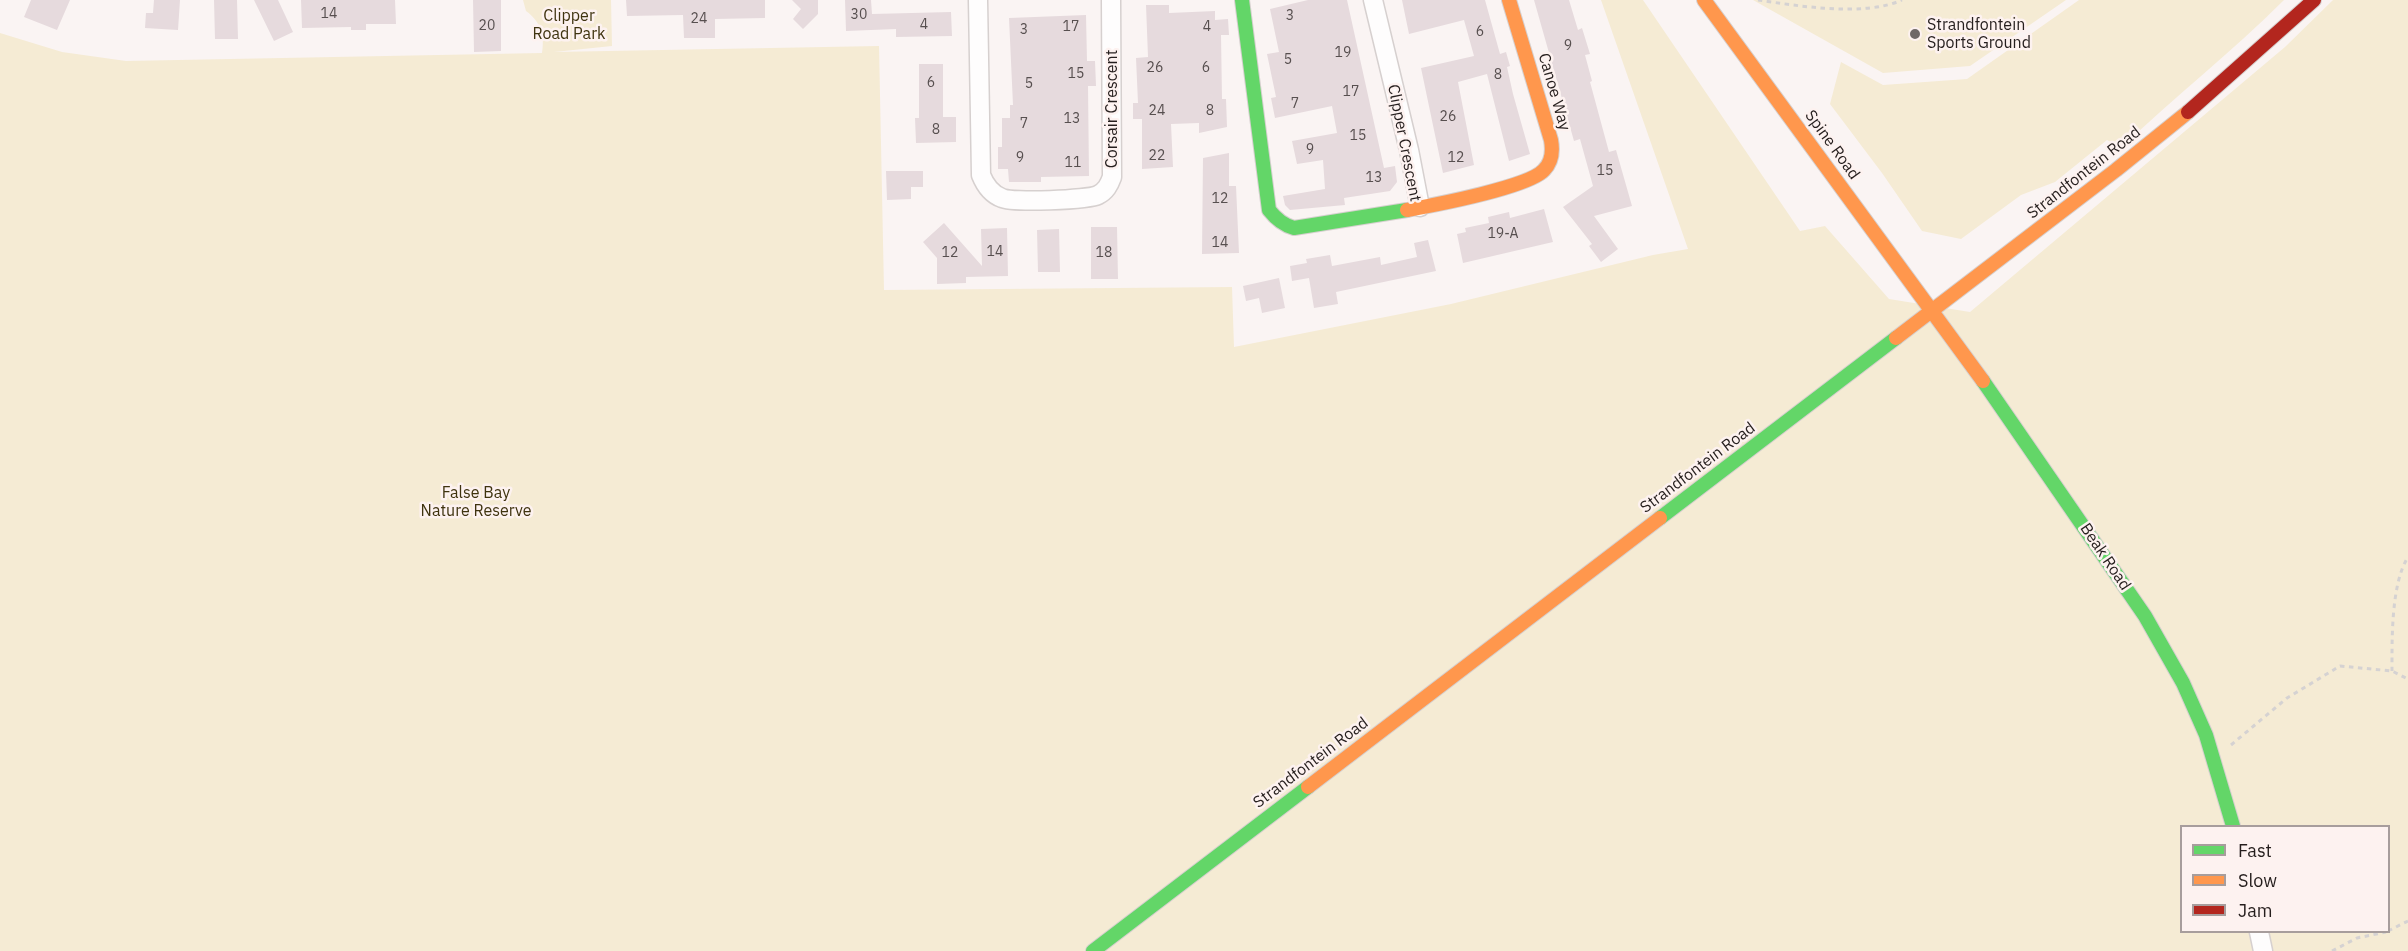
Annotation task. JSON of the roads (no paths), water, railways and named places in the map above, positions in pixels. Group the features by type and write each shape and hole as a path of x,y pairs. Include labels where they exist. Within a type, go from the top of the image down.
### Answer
{"main road":[{"name":"Clipper Crescent","path":"1242,0 1269,210 1275,219 1294,228 1420,207"},
{"name":"Canoe Way","path":"1420,207 1464,199 1536,177 1544,173 1552,160 1551,140 1509,0"},
{"name":"Spine Road","path":"1704,0 1933,310"},
{"name":"Strandfontein Road","path":"1093,951 2184,116 2278,35 2314,0"},
{"name":"Beak Road","path":"1933,310 2020,431 2145,616 2183,683 2206,735 2233,825"}],"street":[{"name":"Corsair Crescent","path":"978,0 981,175 992,193 1006,200 1091,198 1103,192 1109,184 1112,177 1111,0"},
{"name":"Clipper Crescent","path":"1373,0 1409,150 1420,207"},
{"path":"2259,933 2263,951"}],"place":[{"name":"Strandfontein Sports Ground","path":"1915,34"}],"park label":[{"name":"Clipper Road Park","path":"569,25"},
{"name":"False Bay Nature Reserve","path":"476,502"}]}
